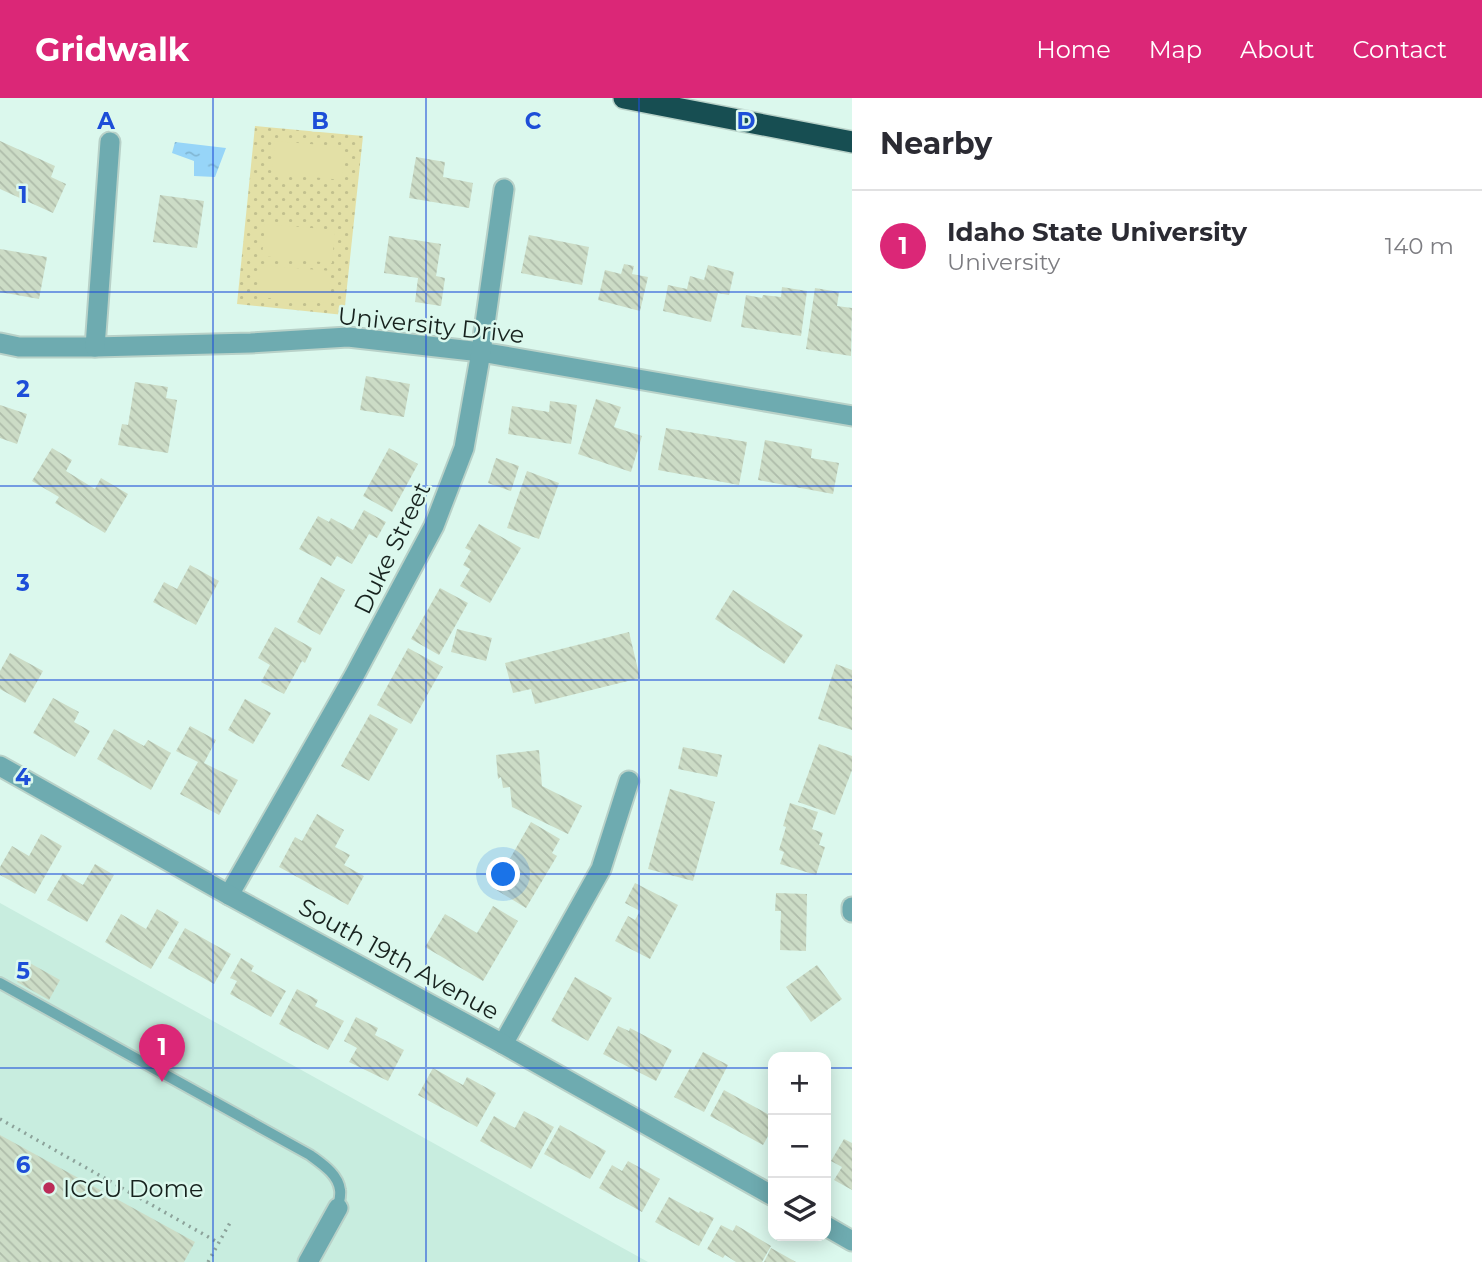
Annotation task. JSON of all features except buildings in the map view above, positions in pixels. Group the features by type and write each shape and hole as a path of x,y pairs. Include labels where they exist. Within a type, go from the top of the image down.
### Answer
{"highway":[{"path":"624,98 852,142"}],"street":[{"path":"95,347 110,142"},
{"name":"Duke Street","path":"229,895 354,676 434,526 464,448 481,352 504,189"},
{"name":"University Drive","path":"0,343 19,346 95,347 251,343 348,337 481,352 852,416"},
{"name":"South 19th Avenue","path":"0,766 768,1193"},
{"path":"503,1044 601,869 629,781"},
{"path":"852,906 852,912"},
{"path":"308,1262 338,1208"},
{"path":"831,1229 852,1241"}],"lane":[{"path":"0,983 310,1155 336,1178 340,1190 338,1208"}],"path":[{"path":"0,1119 219,1243"},
{"path":"208,1262 231,1221"}],"shaded area":[{"path":"255,126 363,136 344,315 237,304"},
{"path":"275,141 345,147 342,180 272,173"},
{"path":"265,224 335,230 332,263 262,256"},
{"path":"260,265 331,271 328,303 257,297"},
{"path":"0,903 648,1262 0,1262"}],"water":[{"path":"175,142 226,148 215,177 194,176 194,161 172,153"}],"place":[{"name":"Idaho State University","path":"162,1082"},
{"name":"ICCU Dome","path":"49,1188"}]}
